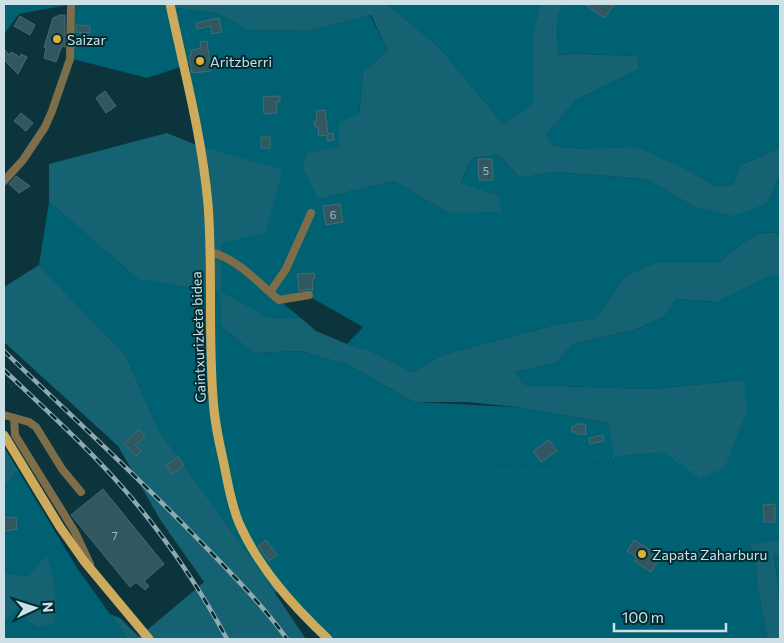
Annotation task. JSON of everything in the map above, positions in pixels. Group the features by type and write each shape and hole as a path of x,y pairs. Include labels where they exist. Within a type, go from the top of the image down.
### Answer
{"main road":[{"name":"Gaintxurizketa bidea","path":"170,4 200,144 208,205 213,398 218,438 229,492 238,521 258,558 286,598 328,639"},
{"path":"4,435 60,527 96,577 149,639"}],"street":[{"path":"4,181 24,160 45,127 61,88 70,59 71,4"},
{"path":"270,292 286,269 311,213"},
{"path":"210,252 234,262 279,300 309,295"},
{"path":"4,415 29,422 36,427 62,469 81,492"},
{"path":"14,418 15,435 74,532 96,577"}],"path":[{"path":"4,367 19,381 13,387 4,379"},
{"path":"688,469 734,451 744,442 758,418 766,409 780,403"},
{"path":"488,468 499,472 557,471 574,460 611,457 646,449 656,451 688,469 738,512"}],"shaded area":[{"path":"4,4 175,4 176,8 219,14 248,30 309,31 370,15 388,51 363,72 359,114 339,147 318,199 394,181 448,213 498,196 461,184 472,158 498,155 520,178 556,172 646,179 693,206 768,203 780,174 780,233 762,233 754,236 739,245 719,263 655,263 625,276 596,318 558,324 442,355 412,372 371,351 347,344 363,327 312,298 281,302 301,318 268,317 221,293 221,326 253,353 301,351 348,365 414,402 517,407 609,423 744,380 650,389 524,385 516,372 556,363 573,344 634,330 664,317 676,299 717,302 771,274 780,277 780,540 750,546 756,565 757,586 767,636 765,639 333,639 281,590 275,593 158,429 126,356 39,265 49,202 138,279 199,146 189,64 147,78 73,59 68,5 19,14 4,34"},
{"path":"175,4 387,4 439,47 503,124 534,102 534,28 540,4 563,4 557,19 558,55 638,56 639,69 576,100 546,135 553,146 584,149 636,147 688,170 717,187 733,184 741,165 775,150 780,145 780,174 768,203 733,216 693,206 646,179 556,172 520,178 498,155 472,158 461,183 499,196 502,212 448,213 394,181 318,199 303,168 307,153 339,147 339,122 359,114 363,72 388,51 371,15 309,31 248,30 219,14 176,8"},
{"path":"387,4 540,4 534,28 534,102 503,124 439,47"},
{"path":"563,4 780,4 780,145 775,150 741,165 733,184 717,187 688,170 584,149 553,146 545,136 576,100 639,69 637,56 558,55 557,19"},
{"path":"167,133 199,146 283,170 265,233 221,243 221,292 268,317 301,318 316,331 347,344 371,351 412,372 442,355 558,324 596,318 625,276 655,263 719,263 739,245 754,236 762,233 780,233 780,277 771,275 717,302 676,299 664,317 634,330 573,344 556,363 516,372 524,385 650,389 744,380 747,410 725,468 701,478 664,452 614,456 609,423 517,407 467,402 414,402 348,365 301,351 253,353 221,326 220,292 138,279 49,202 49,164"},
{"path":"39,265 126,356 158,429 306,639 128,639 110,614 120,618 139,637 204,582 161,521 118,446 4,342 4,287"},
{"path":"4,447 18,470 4,487"},
{"path":"18,470 77,568 128,639 4,639 4,622 20,606 27,620 28,576 4,573 4,487"},
{"path":"780,540 780,556 774,554 780,605 780,639 765,639 767,636 757,586 756,565 750,545"},
{"path":"774,554 780,556 780,604"},
{"path":"46,556 55,589 55,623 38,627 27,620 20,606 4,622 4,573 28,576"}],"building":[{"path":"585,4 615,4 604,18"},
{"name":"Saizar","path":"65,15 65,47 62,46 56,62 44,58 46,48 44,47 53,18"},
{"path":"20,16 35,25 30,35 14,26"},
{"path":"219,18 222,32 212,34 211,26 197,29 196,23"},
{"path":"76,25 90,26 90,33 76,32"},
{"name":"Aritzberri","path":"207,41 211,71 192,73 189,56 191,56 191,50 201,48 200,42"},
{"path":"4,49 9,55 11,52 20,57 21,54 27,57 18,74 4,60"},
{"path":"105,91 116,106 106,113 96,98"},
{"path":"280,96 280,101 276,102 277,113 264,114 263,97"},
{"path":"325,110 328,134 333,133 334,140 327,141 327,135 319,136 318,127 315,127 314,121 317,121 316,111"},
{"path":"21,113 33,123 26,131 14,121"},
{"path":"261,137 270,137 270,148 261,148"},
{"path":"478,159 492,159 493,180 479,180"},
{"path":"16,176 30,186 19,193 9,184"},
{"path":"340,204 343,222 326,225 323,206"},
{"path":"314,273 315,278 312,279 313,291 309,289 299,291 297,274"},
{"path":"576,424 585,424 586,434 572,432 572,426 576,426"},
{"path":"139,430 145,437 135,445 141,451 136,456 124,443"},
{"path":"603,435 604,441 590,444 589,438"},
{"path":"549,440 557,451 541,462 533,451"},
{"path":"178,457 184,465 172,474 166,465"},
{"path":"103,489 164,564 144,581 149,586 145,590 136,582 130,587 71,515"},
{"path":"775,504 775,522 764,522 763,505"},
{"path":"16,517 17,529 4,531 4,518"},
{"path":"266,540 277,555 269,561 258,546"},
{"name":"Zapata Zaharburu","path":"634,540 654,552 651,556 658,561 651,572 634,561 636,557 627,551"}],"railway":[{"path":"4,351 188,529 252,596 287,639"},
{"path":"4,370 94,457 138,506 180,561 227,639"}],"place":[{"name":"Saizar","path":"57,39"},
{"name":"Aritzberri","path":"200,61"},
{"name":"Zapata Zaharburu","path":"642,554"}]}
